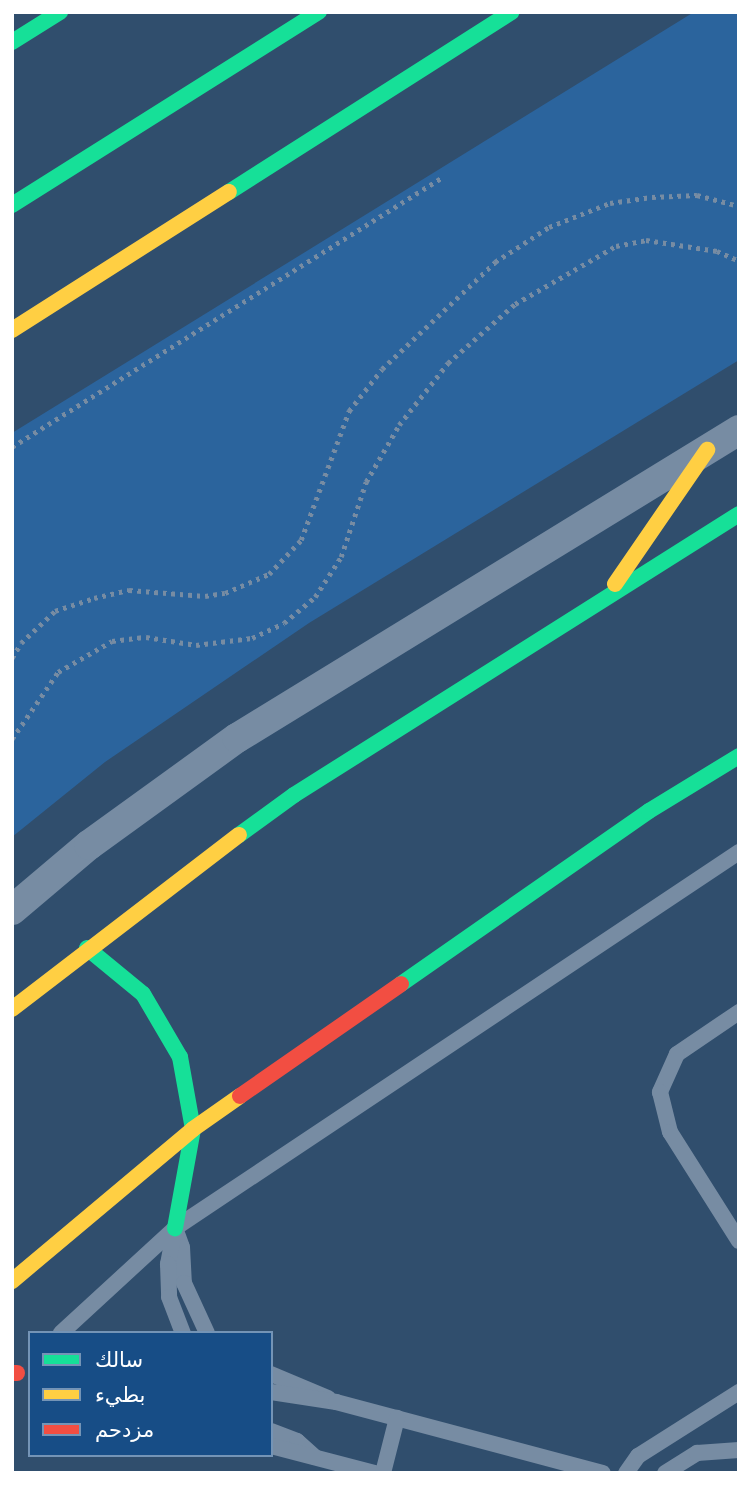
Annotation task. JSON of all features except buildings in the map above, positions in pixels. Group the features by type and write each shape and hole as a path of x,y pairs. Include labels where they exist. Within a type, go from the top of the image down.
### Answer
{"main road":[{"path":"12,42 60,12"},
{"path":"12,205 319,12"},
{"path":"12,330 512,12"},
{"path":"606,596 707,450"},
{"path":"12,1009 87,948 294,795 739,514"},
{"path":"12,1280 193,1129 649,811 739,756"},
{"path":"649,811 713,795"},
{"path":"87,948 143,994 164,1024 180,1057 193,1129 174,1228"}],"street":[{"path":"12,910 89,845 237,738 739,430"}],"lane":[{"path":"63,1331 174,1228 739,852"},
{"path":"739,1012 677,1054 660,1092 670,1132 739,1241"},
{"path":"174,1228 182,1247 184,1283 202,1330"},
{"path":"174,1228 168,1264 169,1297 182,1331"},
{"path":"273,1375 336,1402"},
{"path":"273,1392 336,1402 603,1473"},
{"path":"626,1473 638,1456 739,1392"},
{"path":"383,1473 397,1418"},
{"path":"273,1432 297,1441 314,1466"},
{"path":"273,1447 314,1466 374,1473"},
{"path":"665,1473 696,1453 739,1450"}],"path":[{"path":"12,447 443,177"},
{"path":"12,658 21,643 55,611 94,597 129,590 205,596 225,593 269,574 301,540 349,411 382,369 495,262 549,227 610,203 652,197 697,195 739,206"},
{"path":"12,739 58,672 82,655 123,639 146,637 196,645 253,638 284,623 315,597 341,557 366,482 399,425 448,363 515,304 616,246 646,240 717,251 739,261"}],"shaded area":[{"path":"694,12 739,12 739,360 309,623 105,762 12,837 12,433"}],"traffic: fast":[{"path":"12,42 60,12"},
{"path":"12,205 319,12"},
{"path":"229,192 512,12"},
{"path":"239,835 294,795 739,514"},
{"path":"401,984 649,811 739,756"},
{"path":"87,948 143,994 180,1057 193,1129 175,1228"}],"traffic: slow":[{"path":"12,330 229,192"},
{"path":"615,584 707,450"},
{"path":"12,1009 239,835"},
{"path":"12,1281 193,1129 240,1096"}],"traffic: jam":[{"path":"240,1096 401,984"},
{"path":"12,1373 17,1373"}]}
